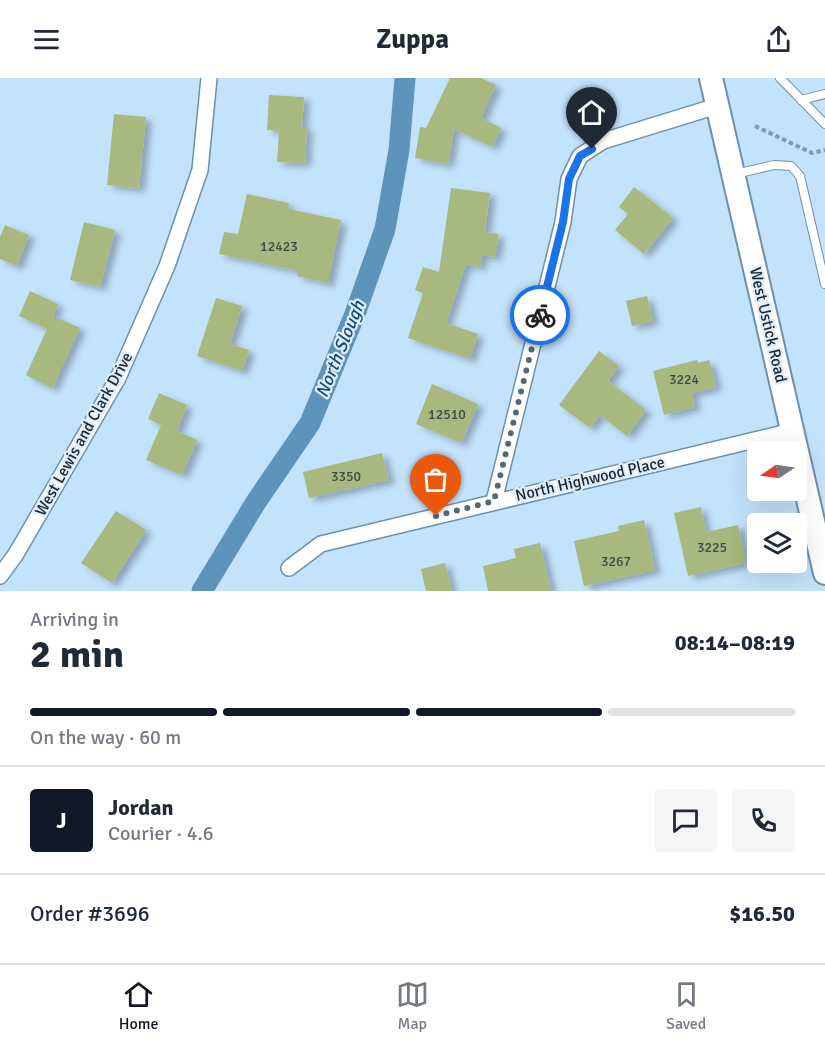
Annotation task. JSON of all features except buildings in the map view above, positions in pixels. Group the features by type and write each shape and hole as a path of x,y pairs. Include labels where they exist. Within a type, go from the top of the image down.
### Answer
{"main road":[{"name":"West Ustick Road","path":"711,78 825,571"}],"street":[{"name":"West Lewis and Clark Drive","path":"0,576 16,554 118,378 167,266 200,170 209,78"},
{"path":"494,501 563,222 569,179 580,156 603,141 717,106"},
{"name":"North Highwood Place","path":"289,568 321,544 792,431"}],"lane":[{"path":"780,78 825,124"},
{"path":"801,100 825,94"},
{"path":"733,175 774,165 791,166 800,176 825,284"}],"path":[{"path":"755,126 812,153 825,150"}],"waterway":[{"name":"North Slough","path":"202,591 256,502 310,423 355,314 385,229 399,150 405,78"}],"way so far":[{"path":"436,516 494,501 540,315"}],"route":[{"path":"540,315 563,222 569,179 580,156 592,149"}]}
